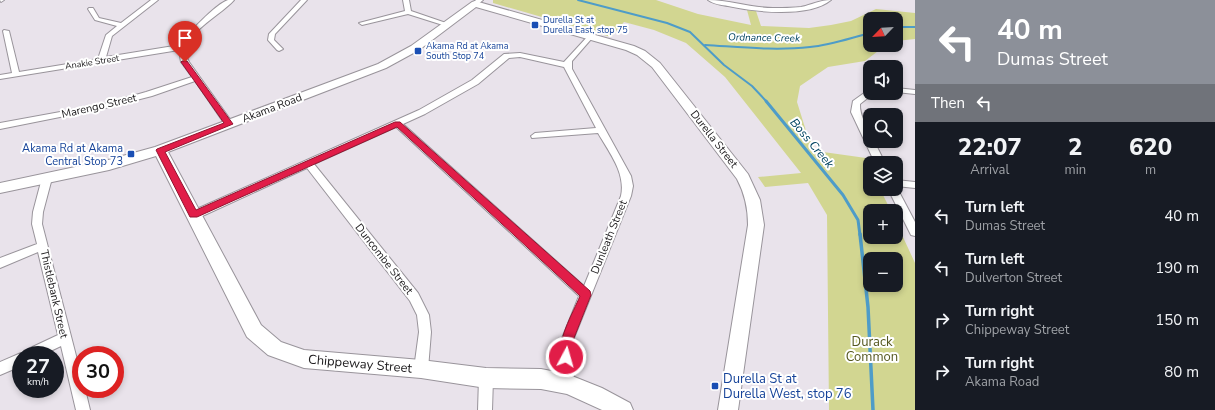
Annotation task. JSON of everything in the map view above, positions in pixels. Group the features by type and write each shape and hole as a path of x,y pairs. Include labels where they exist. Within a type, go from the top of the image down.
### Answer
{"street":[{"path":"101,61 110,35 122,24 155,0"},
{"path":"229,124 185,62 182,55 183,47 191,34 231,0"},
{"path":"279,49 271,40 272,34 304,0"},
{"path":"406,0 408,12"},
{"path":"711,0 752,8 785,9 806,7 828,0"},
{"name":"Akama Road","path":"0,188 109,165 160,150 382,66 415,48 478,2"},
{"name":"Durella Street","path":"478,2 641,53 656,65 743,177 753,198 756,209 756,225 728,410"},
{"path":"91,9 94,16 102,21 122,24"},
{"path":"362,23 408,12 446,24"},
{"path":"6,30 16,74"},
{"path":"194,215 398,124 459,92 475,82 507,56 520,55 567,65 568,61 590,37"},
{"name":"Anakie Street","path":"0,77 183,47"},
{"name":"Dunleath Street","path":"567,65 626,176 628,186 626,196 566,343 567,384"},
{"name":"Marengo Street","path":"0,126 119,103 196,78"},
{"path":"903,91 915,92"},
{"path":"863,98 856,103 855,112 877,156"},
{"path":"398,124 586,295"},
{"path":"535,136 601,130"},
{"name":"Chippeway Street","path":"160,150 254,331 275,349 304,359 421,369 486,378 541,379 567,384 595,395 623,410"},
{"name":"Duncombe Street","path":"308,164 414,297 424,315 425,332 421,369"},
{"name":"Thistlebank Street","path":"47,178 38,212 37,224 83,410"},
{"path":"903,184 915,185"},
{"path":"897,196 915,232"},
{"path":"0,263 42,246"},
{"path":"48,346 64,338"},
{"path":"0,369 12,363"},
{"path":"485,410 486,378"}],"green space":[{"name":"Durack Common","path":"493,0 656,0 698,14 751,25 747,10 756,11 761,26 809,28 851,21 863,15 863,52 877,52 863,61 828,67 800,86 797,102 807,134 816,151 863,158 863,196 884,196 888,204 863,204 863,244 903,244 903,237 915,263 915,410 829,410 827,215 808,183 765,187 758,177 801,173 725,77 686,43 654,30 624,22 611,37 493,3"},
{"name":"Durack Common","path":"876,9 915,13 915,39 903,40 903,12 870,12"}],"waterway":[{"name":"Boss Creek","path":"578,0 667,23 690,32 724,65 752,86 767,102"},
{"name":"Ordnance Creek","path":"903,27 915,27"},
{"name":"Ordnance Creek","path":"705,45 784,49 825,45 863,35"},
{"name":"Boss Creek","path":"766,101 843,195 858,220 860,235"},
{"name":"Boss Creek","path":"860,234 868,307 873,410"}],"place":[{"name":"Durella St at Durella East, stop 75","path":"535,25"},
{"name":"Akama Rd at Akama South Stop 74","path":"418,51"},
{"name":"Akama Rd at Akama Central Stop 73","path":"131,154"},
{"name":"Durella St at Durella West, stop 76","path":"715,386"}],"route":[{"path":"185,62 229,124 160,150 194,215 398,124 586,295 566,343 566,357"}]}
